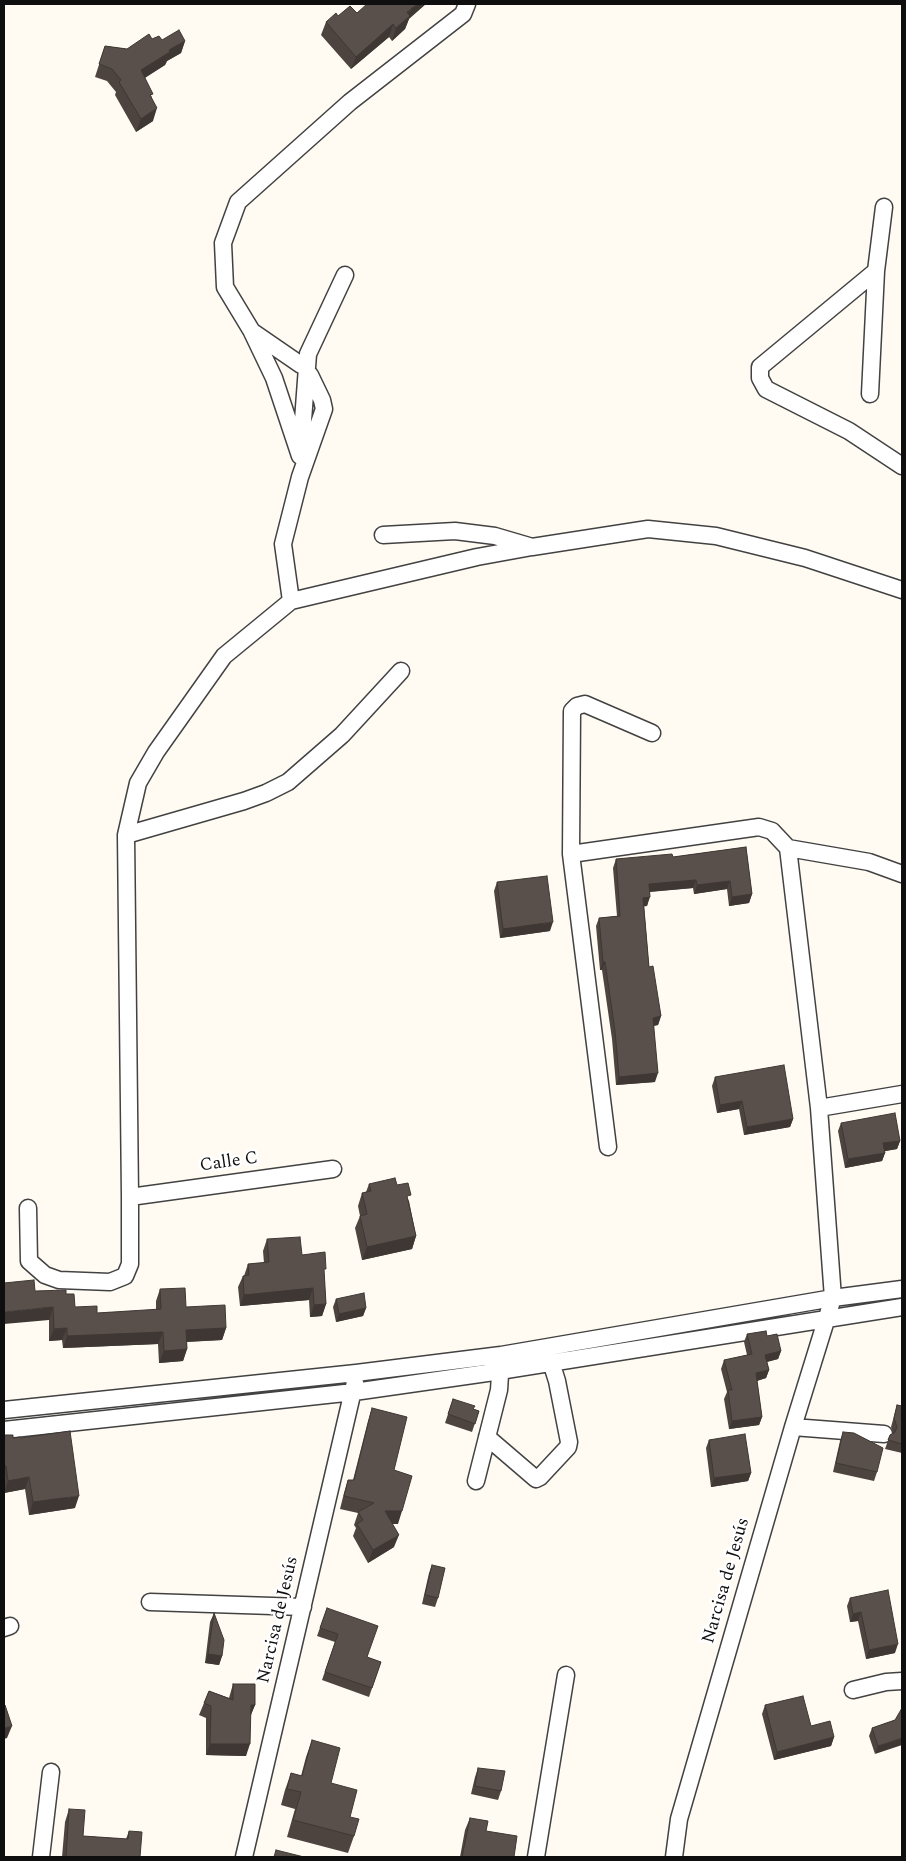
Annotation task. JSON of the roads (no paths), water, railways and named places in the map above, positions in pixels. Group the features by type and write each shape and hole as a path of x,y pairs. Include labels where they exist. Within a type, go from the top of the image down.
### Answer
{"street":[{"path":"300,456 274,378 251,330 225,287 223,243 238,202 350,102 463,14 466,4"},
{"path":"870,394 876,272 884,207"},
{"path":"876,272 760,367 760,378 766,389 849,431 902,466"},
{"path":"300,477 308,354 345,275"},
{"path":"251,330 306,370 322,400 324,409 300,477 283,544 291,600"},
{"path":"28,1208 29,1261 45,1275 59,1280 110,1282 125,1276 130,1264 126,834 138,783 156,752 224,656 291,600 532,547 648,529 716,536 805,558 902,590"},
{"path":"383,535 455,531 495,536 532,547"},
{"path":"126,834 244,801 288,782 342,735 401,671"},
{"path":"608,1147 571,854 572,711 576,706 585,704 652,733"},
{"path":"571,854 759,827 772,831 788,848 819,1108 833,1298"},
{"path":"788,848 870,862 902,874"},
{"path":"819,1108 902,1094"},
{"name":"Calle C","path":"130,1197 333,1168"},
{"path":"4,1430 354,1392 833,1298 902,1289"},
{"name":"Narcisa de Jesús","path":"674,1857 679,1819 793,1426 833,1298"},
{"path":"4,1410 356,1373 501,1363 551,1362 902,1307"},
{"path":"487,1437 536,1479 568,1447 569,1442 557,1381 551,1362"},
{"path":"476,1481 499,1390 501,1363"},
{"name":"Narcisa de Jesús","path":"244,1857 354,1392 356,1373"},
{"path":"793,1426 884,1434"},
{"path":"150,1602 303,1607"},
{"path":"536,1857 566,1675"},
{"path":"853,1690 886,1682 902,1681"},
{"path":"41,1857 51,1772"}]}
